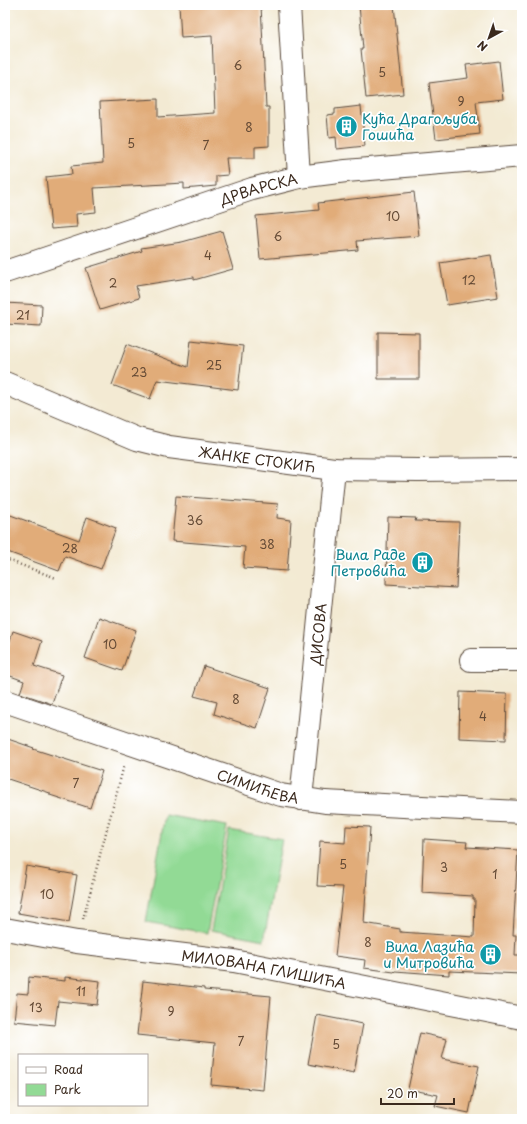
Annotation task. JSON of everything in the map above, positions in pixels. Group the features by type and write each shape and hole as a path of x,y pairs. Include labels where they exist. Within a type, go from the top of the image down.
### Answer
{"street":[{"path":"289,5 299,176"},
{"name":"ДРВАРСКА","path":"5,272 252,189 299,176 522,156"},
{"name":"ЖАНКЕ СТОКИЋ","path":"5,383 117,431 153,443 188,450 334,469 522,469"},
{"name":"ДИСОВА","path":"301,799 334,469"},
{"path":"471,660 522,660"},
{"name":"СИМИЋЕВА","path":"5,701 260,789 301,799 360,805 522,812"},
{"name":"МИЛОВАНА ГЛИШИЋА","path":"5,929 77,942 234,961 522,1018"}],"path":[{"path":"5,559 56,578"},
{"path":"77,942 130,743"}],"green space":[{"path":"165,815 227,826 207,933 146,922"},
{"path":"229,830 282,839 264,940 211,930"}],"building":[{"path":"179,5 261,5 266,107 269,107 269,146 255,147 255,158 226,158 228,175 216,176 216,186 184,189 184,183 94,188 96,212 76,214 77,227 51,229 46,177 72,174 71,166 103,163 100,102 158,99 158,117 215,113 212,36 181,38"},
{"path":"359,5 394,5 403,94 366,98 361,49 363,49"},
{"path":"499,61 503,99 476,102 480,134 436,139 429,83 468,78 466,65"},
{"name":"Кућа Драгољуба Гошића","path":"361,106 365,146 337,149 336,137 329,138 327,115 335,114 335,109"},
{"path":"414,192 419,236 357,241 358,250 260,259 256,216 319,210 318,203"},
{"path":"222,231 233,269 194,280 194,277 136,286 139,298 100,310 86,268 142,251 141,248 182,242"},
{"path":"491,255 498,297 447,305 440,263"},
{"path":"5,303 42,305 41,326 5,324"},
{"path":"378,332 419,333 419,379 378,379"},
{"path":"191,340 243,346 238,390 157,380 150,399 112,385 127,344 188,367"},
{"path":"176,496 278,504 277,518 291,520 287,571 243,568 245,547 172,541"},
{"path":"5,513 79,540 87,517 116,528 101,569 65,556 59,571 5,551"},
{"name":"Вила Раде Петровића","path":"388,517 416,518 415,521 459,522 456,588 386,584"},
{"path":"99,617 136,630 122,671 85,658"},
{"path":"13,631 42,641 34,666 62,675 52,704 20,693 24,681 5,674 5,656"},
{"path":"204,666 270,688 257,728 214,714 217,702 194,696"},
{"path":"460,692 507,694 506,740 459,738"},
{"path":"5,738 34,748 33,749 102,771 90,808 5,778"},
{"path":"346,826 370,827 364,923 400,929 400,932 474,937 475,899 473,899 473,896 422,893 424,839 467,842 466,847 518,850 513,935 516,935 515,955 522,955 522,974 449,971 449,975 394,972 364,968 365,960 335,956 343,887 317,886 320,841 345,843"},
{"path":"26,866 77,875 69,922 18,913"},
{"path":"29,977 65,981 65,977 100,981 97,1005 58,1001 55,1025 14,1021 17,993 28,994"},
{"path":"143,981 204,988 204,990 271,996 263,1090 211,1085 215,1043 137,1035"},
{"path":"317,1015 363,1024 354,1073 308,1064"},
{"path":"420,1033 447,1039 442,1059 479,1066 469,1113 435,1106 438,1095 408,1089"}],"place":[{"name":"Кућа Драгољуба Гошића","path":"346,126"},
{"name":"Вила Раде Петровића","path":"422,562"},
{"name":"Вила Лазића и Митровића","path":"490,954"}]}
